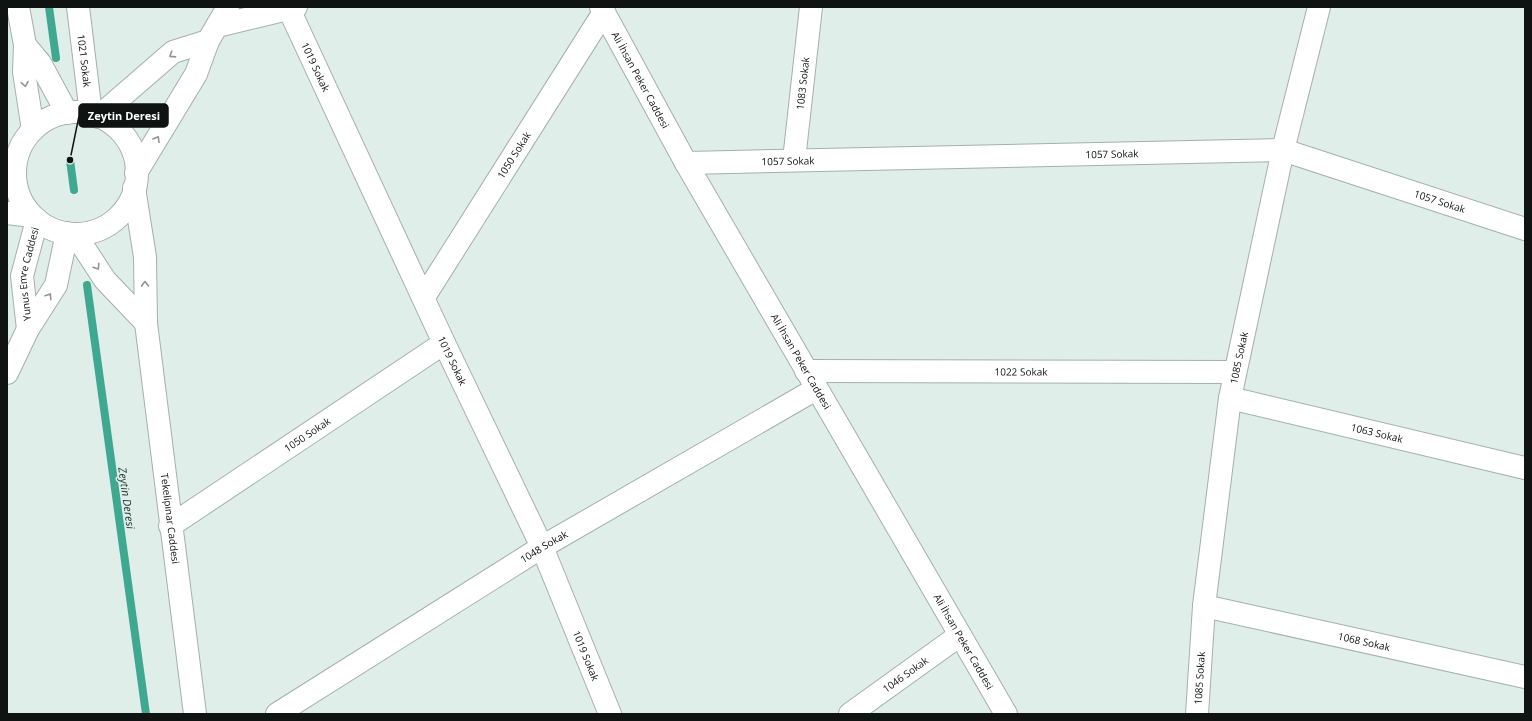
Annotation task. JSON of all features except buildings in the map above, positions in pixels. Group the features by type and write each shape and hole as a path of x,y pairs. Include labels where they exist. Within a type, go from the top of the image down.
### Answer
{"street":[{"path":"18,7 25,45 21,141 15,173 17,189 23,204 35,218 45,226 71,233 91,232 106,226 119,216 128,203 135,181 196,74 212,34 228,7"},
{"name":"1021 Sokak","path":"78,7 95,115"},
{"name":"1083 Sokak","path":"794,160 811,7"},
{"name":"1085 Sokak","path":"1197,714 1204,606 1230,398 1283,150 1319,7"},
{"path":"95,115 173,52 212,34 292,8"},
{"name":"1019 Sokak","path":"292,8 444,343 542,547 610,714"},
{"name":"1050 Sokak","path":"424,297 603,10"},
{"name":"Ali İhsan Peker Caddesi","path":"603,10 686,162 1006,714"},
{"path":"25,45 40,62 67,113"},
{"path":"21,141 45,120 75,112 95,115 106,120 118,130 128,142 134,157 135,181"},
{"name":"1057 Sokak","path":"686,162 1283,150 1525,229"},
{"name":"Tekelipınar Caddesi","path":"135,181 145,257 146,323 170,526 195,714"},
{"path":"7,214 35,218"},
{"name":"Yunus Emre Caddesi","path":"28,329 22,276 35,218"},
{"path":"71,233 106,280 146,323"},
{"name":"Yunus Emre Caddesi","path":"7,372 28,329 56,285 71,233"},
{"name":"1050 Sokak","path":"170,526 444,343"},
{"name":"1022 Sokak","path":"811,380 1235,372"},
{"name":"1048 Sokak","path":"277,714 811,380"},
{"name":"1063 Sokak","path":"1230,398 1525,468"},
{"name":"1068 Sokak","path":"1204,606 1525,677"},
{"name":"1046 Sokak","path":"850,714 960,635"}],"waterway":[{"name":"Zeytin Deresi","path":"49,7 56,58"},
{"name":"Zeytin Deresi","path":"70,160 74,190"},
{"name":"Zeytin Deresi","path":"87,285 146,714"}],"place":[{"name":"Zeytin Deresi","path":"70,160"}]}
